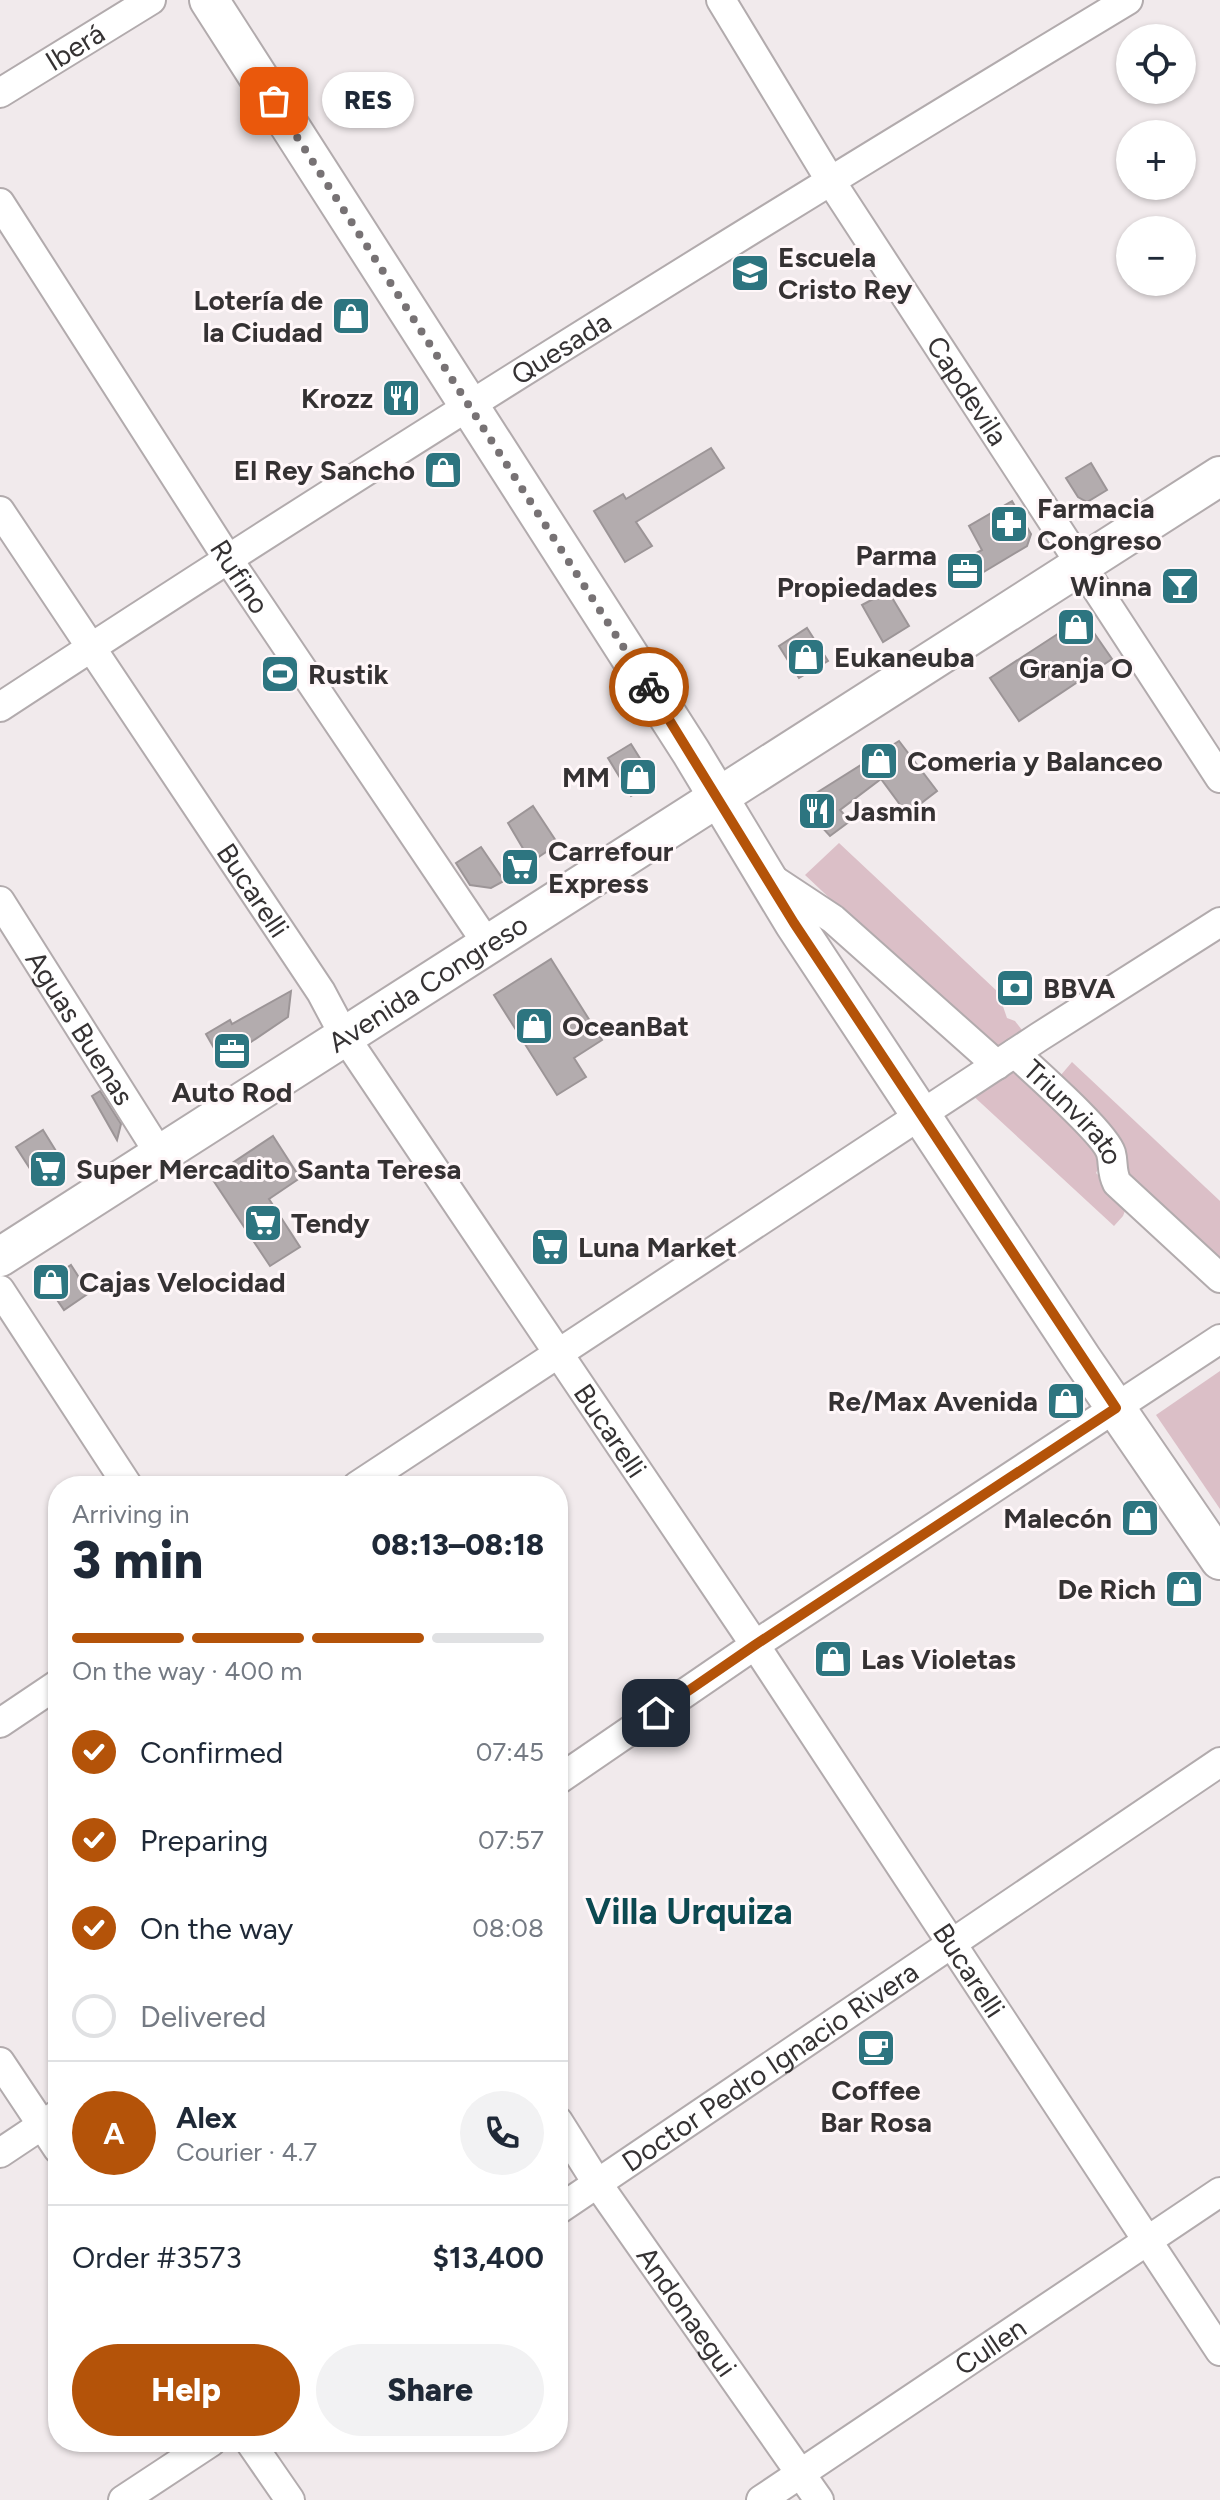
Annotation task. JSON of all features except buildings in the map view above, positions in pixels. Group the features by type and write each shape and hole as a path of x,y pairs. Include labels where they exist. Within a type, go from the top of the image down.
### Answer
{"main road":[{"path":"209,0 718,796 794,923 1220,1560"},
{"name":"Avenida Congreso","path":"0,1257 1220,476"}],"street":[{"name":"Iberá","path":"0,93 151,0"},
{"name":"Capdevila","path":"721,0 830,180 1220,778"},
{"name":"Quesada","path":"0,707 467,406 830,180 1128,0"},
{"name":"Rufino","path":"0,203 228,559 488,945"},
{"name":"Bucarelli","path":"0,511 321,992 345,1037 755,1645 1220,2351"},
{"name":"Triunvirato","path":"764,873 833,919 1092,1127 1111,1152 1111,1171 1117,1183 1220,1278"},
{"name":"Aguas Buenas","path":"0,901 159,1153"},
{"path":"372,1476 922,1113 1220,922"},
{"path":"0,1290 121,1476"},
{"path":"568,1773 755,1645 1220,1339"},
{"path":"0,1723 48,1691"},
{"name":"Doctor Pedro Ignacio Rivera","path":"568,2203 1220,1762"},
{"path":"0,2062 48,2118"},
{"path":"0,2153 48,2121"},
{"name":"Andonaegui","path":"568,2137 819,2500"},
{"name":"Cullen","path":"761,2500 1220,2192"},
{"path":"123,2500 196,2452"},
{"path":"257,2452 290,2500"}],"shaded area":[{"path":"839,843 998,992 1007,1018 1015,1021 1025,1034 1012,1045 990,1049 805,875"},
{"path":"1072,1062 1220,1201 1220,1263 1126,1178 1055,1082"},
{"path":"1011,1070 1022,1073 1104,1158 1096,1173 1128,1203 1123,1216 1114,1226 969,1092"},
{"path":"1220,1371 1220,1509 1156,1415"}],"way so far":[{"path":"274,101 649,687"}],"place":[{"name":"RES","path":"274,101"},
{"name":"Escuela Cristo Rey","path":"750,273"},
{"name":"Lotería de la Ciudad","path":"351,316"},
{"name":"Krozz","path":"401,398"},
{"name":"El Rey Sancho","path":"443,470"},
{"name":"Farmacia Congreso","path":"1009,524"},
{"name":"Parma Propiedades","path":"965,571"},
{"name":"Winna","path":"1180,586"},
{"name":"Granja O","path":"1076,627"},
{"name":"Eukaneuba","path":"806,657"},
{"name":"Rustik","path":"280,674"},
{"name":"Comeria y Balanceo","path":"879,761"},
{"name":"MM","path":"638,777"},
{"name":"Jasmin","path":"817,811"},
{"name":"Carrefour Express","path":"520,867"},
{"name":"BBVA","path":"1015,988"},
{"name":"OceanBat","path":"534,1026"},
{"name":"Auto Rod","path":"232,1051"},
{"name":"Super Mercadito Santa Teresa","path":"48,1169"},
{"name":"Tendy","path":"263,1223"},
{"name":"Luna Market","path":"550,1247"},
{"name":"Cajas Velocidad","path":"51,1282"},
{"name":"Re/Max Avenida","path":"1066,1401"},
{"name":"Malecón","path":"1140,1518"},
{"name":"De Rich","path":"1184,1589"},
{"name":"Las Violetas","path":"833,1659"},
{"name":"Coffee Bar Rosa","path":"876,2048"}],"district":[{"name":"Villa Urquiza","path":"689,1911"}],"route":[{"path":"649,687 794,923 1116,1408 656,1713"}]}
